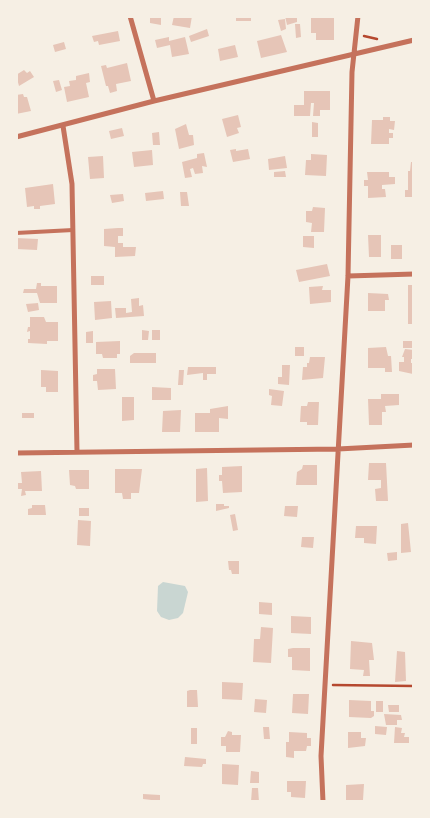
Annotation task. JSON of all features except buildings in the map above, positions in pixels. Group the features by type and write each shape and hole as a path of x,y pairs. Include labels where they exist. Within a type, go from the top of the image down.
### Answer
{"street":[{"path":"130,16 154,101"},
{"path":"323,802 321,756 348,276 352,72 358,16"},
{"path":"16,137 154,101 414,40"},
{"path":"63,126 72,184 77,452"},
{"path":"348,276 414,274"},
{"path":"16,453 414,445"}],"lane":[{"path":"16,233 73,230"}],"path":[{"path":"325,686 414,686"}],"shaded area":[{"path":"163,582 185,586 188,592 183,613 178,618 169,620 161,617 157,611 158,586"}]}
